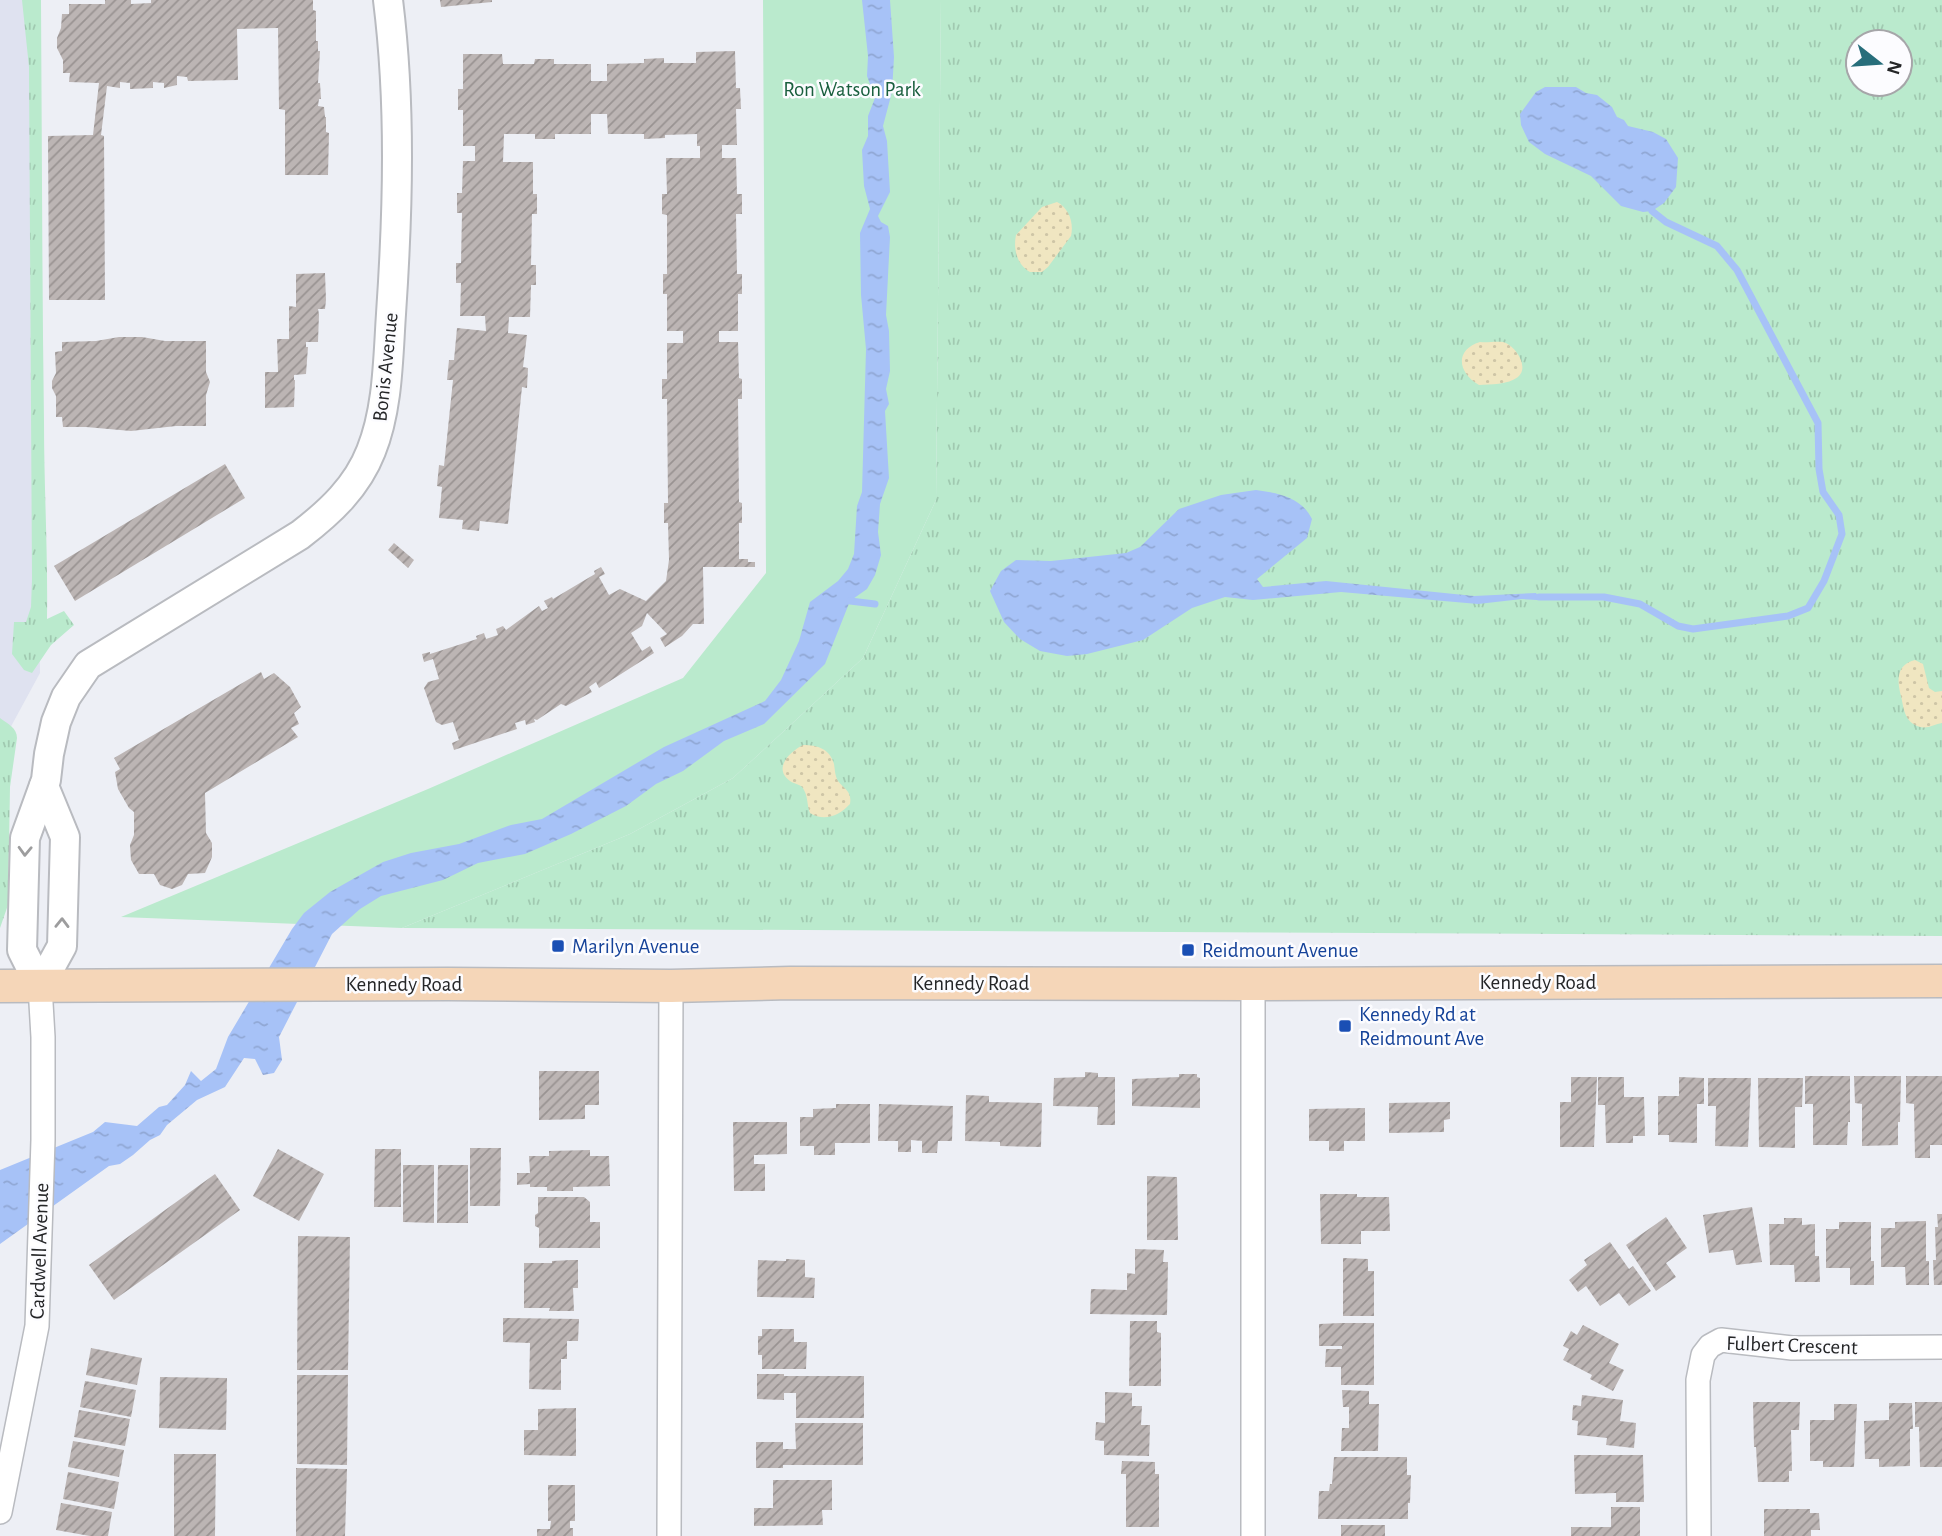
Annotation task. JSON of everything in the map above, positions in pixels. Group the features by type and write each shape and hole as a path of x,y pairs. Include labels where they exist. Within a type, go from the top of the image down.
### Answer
{"main road":[{"name":"Kennedy Road","path":"0,986 1942,981"}],"street":[{"name":"Bonis Avenue","path":"40,986 22,950 25,838 46,780 48,754 66,697 88,665 300,535 326,516 352,486 370,452 381,415 395,259 395,96 388,0"},
{"path":"40,986 62,946 65,837 44,786"},
{"path":"1253,984 1254,1536"},
{"name":"Cardwell Avenue","path":"0,1512 37,1326 43,1140 40,986"},
{"path":"669,1536 671,986"},
{"name":"Fulbert Crescent","path":"1699,1536 1698,1380 1703,1355 1710,1346 1721,1340 1791,1348 1942,1347"}],"shaded area":[{"path":"0,0 32,0 40,673 2,743 0,754"}],"green space":[{"path":"22,0 41,0 47,619 64,611 74,625 51,645 32,673 24,670 12,654 14,622 26,622 31,607 32,579 29,67"},
{"name":"Ron Watson Park","path":"763,0 941,0 936,500 863,658 733,778 630,834 402,928 121,917 428,789 683,678 766,573"},
{"path":"941,0 1942,0 1942,936 402,928 630,834 733,778 863,658 936,500"},
{"path":"0,718 14,729 17,738 10,787 8,905 0,928"}],"sand":[{"path":"1057,202 1070,216 1071,236 1048,267 1042,272 1030,272 1017,256 1016,235 1042,207"},
{"path":"1480,342 1503,342 1512,347 1522,362 1518,377 1509,381 1479,385 1472,380 1463,368 1463,356 1466,350"},
{"path":"1915,660 1923,664 1929,688 1935,692 1942,691 1942,723 1920,727 1906,715 1899,674 1904,665"},
{"path":"803,745 818,747 830,755 837,779 849,793 850,804 841,812 826,817 810,813 803,788 785,776 785,760"}],"water":[{"path":"862,0 890,0 894,57 892,92 883,126 887,141 890,192 878,216 881,222 888,226 890,237 886,315 890,371 886,389 889,404 885,411 889,478 880,504 878,532 881,555 875,575 867,589 850,601 825,664 764,724 724,741 683,771 656,784 626,806 525,854 478,863 443,880 381,896 360,909 332,934 279,1037 282,1060 274,1073 263,1075 255,1059 244,1058 225,1087 197,1100 167,1125 160,1135 133,1155 120,1164 109,1166 0,1244 0,1170 93,1132 105,1122 137,1126 159,1107 167,1105 185,1085 191,1071 201,1081 216,1069 228,1037 292,929 304,913 330,892 383,862 411,853 459,844 511,825 542,819 664,747 765,701 781,680 799,641 810,602 838,581 848,569 854,554 857,506 862,492 866,349 861,295 860,233 870,209 864,186 862,150 868,136 868,116 875,98 867,76 868,56"},
{"path":"1545,87 1576,87 1597,95 1612,107 1617,117 1624,120 1628,126 1653,132 1666,139 1678,158 1676,187 1664,203 1652,211 1643,212 1621,206 1591,176 1545,154 1529,142 1521,125 1520,114 1536,92"},
{"path":"1256,490 1296,501 1312,519 1307,538 1257,579 1263,587 1326,581 1474,596 1536,593 1539,597 1537,600 1478,604 1341,592 1253,600 1225,597 1192,608 1143,640 1087,654 1067,656 1040,651 1020,639 1004,622 990,591 1001,571 1016,560 1051,561 1126,553 1140,547 1179,509 1221,495"}],"building":[{"path":"105,0 131,0 131,4 151,3 151,0 313,0 313,10 316,11 316,41 320,51 318,83 321,99 318,106 324,107 326,132 329,133 328,175 285,175 285,110 279,109 278,28 237,29 238,80 188,81 187,77 177,76 177,85 164,88 164,83 153,82 153,88 130,89 130,83 120,82 120,88 107,86 101,135 104,136 105,300 49,300 48,136 93,135 99,83 69,82 70,73 63,73 63,60 57,48 57,38 62,14 69,14 69,4 105,4"},
{"path":"440,0 492,0 492,2 441,7"},
{"path":"735,51 736,88 740,88 741,109 736,109 737,145 722,145 722,158 736,158 737,194 742,194 742,214 736,214 737,274 742,274 742,294 738,294 738,331 719,331 719,342 738,342 739,378 742,379 742,399 738,399 739,502 742,503 739,559 755,562 755,567 703,567 704,624 693,624 682,636 665,647 660,638 667,634 647,613 642,626 631,633 642,651 650,646 654,653 599,688 596,682 589,687 592,692 566,706 561,704 537,720 534,719 535,722 526,725 525,720 515,723 517,729 454,750 452,743 459,740 453,722 442,725 436,722 424,688 428,682 439,679 433,659 424,662 422,654 430,654 477,639 476,636 484,633 486,639 498,635 496,629 503,626 506,630 539,606 542,611 548,608 544,601 552,597 553,599 595,574 594,571 601,567 605,574 599,577 609,595 620,589 646,601 666,581 669,560 668,523 664,523 664,503 668,503 667,399 662,399 662,379 667,379 667,343 683,343 683,331 667,331 667,294 663,294 663,274 667,274 667,215 662,214 662,194 667,194 666,158 700,158 697,134 644,139 644,134 608,134 607,114 591,114 591,134 555,134 555,139 535,139 535,134 504,134 503,162 533,162 533,194 537,194 537,214 532,214 531,265 536,265 536,285 531,285 530,317 509,317 508,333 527,335 523,367 528,368 527,388 522,387 508,524 480,521 479,531 462,529 463,520 439,518 442,487 437,486 439,465 444,466 453,380 447,380 449,360 454,360 457,328 486,331 485,316 460,316 461,283 456,283 456,263 461,263 462,213 457,213 457,193 462,193 463,161 475,161 475,146 463,146 463,110 458,110 458,89 463,89 463,54 502,54 503,64 534,64 535,59 554,59 554,64 591,64 591,81 607,81 607,64 644,63 644,59 664,58 664,63 696,63 696,52"},
{"path":"325,273 326,300 325,309 318,309 318,342 306,342 306,374 294,375 294,407 265,408 265,372 278,372 277,339 289,339 289,306 296,307 296,274"},
{"path":"119,337 206,341 206,372 210,382 206,395 206,426 131,431 63,427 62,417 56,417 56,396 52,388 56,373 55,352 62,351 62,342"},
{"path":"225,464 245,498 75,601 54,566"},
{"path":"394,543 414,560 408,568 388,550"},
{"path":"261,672 264,679 274,673 290,687 301,707 294,713 299,724 291,728 298,737 205,793 206,833 212,843 212,857 205,873 188,874 182,885 172,889 160,885 154,874 139,874 131,860 134,812 118,789 115,772 120,769 114,758"},
{"path":"539,1071 599,1071 599,1105 585,1105 585,1119 539,1120"},
{"path":"1085,1072 1098,1073 1098,1077 1115,1077 1115,1125 1097,1125 1098,1107 1053,1106 1054,1078 1085,1077"},
{"path":"1179,1074 1197,1074 1200,1078 1200,1108 1132,1106 1132,1079 1179,1077"},
{"path":"1805,1076 1850,1076 1847,1145 1813,1145 1813,1104 1805,1104"},
{"path":"1854,1076 1901,1076 1898,1145 1862,1146 1862,1104 1855,1103"},
{"path":"1906,1076 1942,1076 1942,1145 1930,1145 1930,1158 1915,1158 1914,1104 1906,1103"},
{"path":"1571,1077 1597,1077 1594,1147 1560,1147 1560,1102 1571,1102"},
{"path":"1598,1077 1624,1077 1624,1097 1644,1097 1645,1136 1633,1136 1633,1143 1606,1143 1605,1105 1598,1105"},
{"path":"1679,1077 1704,1078 1704,1104 1697,1104 1697,1143 1669,1142 1669,1135 1658,1135 1658,1096 1679,1096"},
{"path":"1708,1078 1751,1078 1748,1147 1715,1146 1716,1106 1708,1106"},
{"path":"1758,1078 1803,1078 1802,1107 1795,1107 1795,1148 1759,1147"},
{"path":"966,1095 989,1096 989,1102 1042,1103 1041,1147 1000,1146 1000,1142 965,1141"},
{"path":"1450,1102 1450,1119 1444,1120 1444,1132 1389,1133 1389,1103"},
{"path":"836,1104 870,1104 870,1143 835,1143 835,1155 814,1155 814,1146 800,1146 800,1117 813,1117 813,1109 836,1108"},
{"path":"879,1104 953,1106 952,1141 938,1141 937,1153 922,1153 922,1141 911,1140 911,1152 898,1152 898,1141 878,1141"},
{"path":"1365,1108 1365,1141 1344,1141 1344,1151 1329,1151 1329,1141 1309,1141 1309,1109"},
{"path":"733,1122 787,1122 787,1154 754,1155 754,1164 765,1164 765,1191 734,1191"},
{"path":"470,1148 501,1148 500,1206 470,1206"},
{"path":"278,1149 324,1174 299,1221 253,1196"},
{"path":"375,1149 401,1149 401,1207 374,1207"},
{"path":"590,1150 590,1156 609,1156 610,1186 547,1191 547,1187 517,1185 517,1173 530,1173 529,1156 549,1156 549,1151"},
{"path":"403,1165 434,1165 434,1223 403,1222"},
{"path":"438,1165 468,1165 468,1223 437,1223"},
{"path":"215,1174 240,1210 114,1300 89,1265"},
{"path":"1147,1176 1177,1177 1178,1240 1147,1240"},
{"path":"1320,1194 1389,1197 1390,1231 1361,1231 1361,1244 1321,1244"},
{"path":"538,1197 584,1197 590,1202 590,1222 600,1222 600,1248 539,1248 539,1228 535,1226"},
{"path":"1752,1207 1762,1262 1736,1265 1733,1250 1709,1253 1703,1215"},
{"path":"1937,1214 1942,1214 1942,1285 1934,1285"},
{"path":"1666,1217 1687,1248 1666,1263 1676,1277 1656,1291 1626,1245"},
{"path":"1784,1218 1802,1218 1802,1225 1815,1224 1815,1256 1819,1256 1820,1282 1795,1282 1794,1265 1770,1265 1769,1224 1784,1224"},
{"path":"1926,1221 1929,1285 1906,1285 1905,1267 1881,1267 1881,1228 1895,1228 1895,1222"},
{"path":"1839,1222 1871,1222 1874,1285 1850,1285 1850,1268 1826,1268 1826,1229 1839,1229"},
{"path":"298,1236 350,1237 348,1370 297,1370"},
{"path":"1610,1242 1629,1269 1633,1266 1651,1291 1629,1306 1619,1293 1600,1306 1586,1286 1578,1292 1569,1280 1587,1265 1584,1260"},
{"path":"1135,1249 1164,1250 1163,1262 1168,1262 1167,1315 1090,1314 1091,1289 1127,1290 1127,1273 1135,1274"},
{"path":"1343,1258 1368,1259 1368,1271 1374,1271 1374,1316 1343,1316"},
{"path":"578,1260 578,1288 573,1288 574,1311 524,1308 524,1263"},
{"path":"758,1260 805,1260 805,1277 815,1278 814,1298 757,1297"},
{"path":"503,1318 579,1319 578,1341 567,1341 567,1359 561,1359 561,1390 529,1389 530,1343 503,1342"},
{"path":"1130,1321 1157,1321 1157,1332 1161,1333 1161,1386 1129,1386"},
{"path":"1374,1323 1374,1385 1341,1385 1341,1367 1325,1367 1326,1349 1342,1349 1342,1346 1319,1346 1319,1324"},
{"path":"1583,1325 1619,1344 1609,1363 1624,1370 1613,1391 1590,1379 1592,1375 1563,1360 1569,1349 1563,1346 1571,1331 1577,1335"},
{"path":"762,1329 794,1329 794,1342 807,1342 806,1369 762,1369 762,1355 758,1355 758,1336 762,1336"},
{"path":"91,1348 142,1358 137,1385 86,1375"},
{"path":"757,1374 864,1376 864,1418 796,1418 796,1393 784,1393 784,1400 757,1399"},
{"path":"297,1375 348,1375 347,1465 297,1464"},
{"path":"160,1377 227,1378 226,1430 159,1428"},
{"path":"85,1381 136,1390 131,1417 80,1407"},
{"path":"1342,1390 1369,1391 1369,1404 1379,1404 1378,1451 1341,1451 1342,1428 1349,1428 1349,1407 1343,1407"},
{"path":"1105,1392 1132,1393 1132,1406 1142,1406 1141,1425 1150,1425 1149,1456 1104,1455 1104,1441 1095,1440 1096,1422 1105,1423"},
{"path":"1582,1395 1623,1400 1620,1421 1636,1423 1634,1448 1606,1445 1607,1438 1577,1435 1578,1421 1572,1420 1573,1405 1581,1406"},
{"path":"1753,1402 1800,1402 1799,1430 1791,1430 1792,1471 1789,1471 1789,1482 1758,1482"},
{"path":"1915,1402 1942,1402 1942,1467 1920,1467"},
{"path":"1889,1403 1912,1403 1910,1466 1879,1467 1879,1459 1865,1459 1864,1421 1889,1420"},
{"path":"1834,1404 1857,1404 1854,1467 1823,1467 1823,1461 1810,1461 1810,1420 1834,1420"},
{"path":"576,1408 576,1456 524,1455 524,1430 538,1430 538,1409"},
{"path":"79,1410 130,1419 125,1446 74,1437"},
{"path":"795,1423 863,1423 863,1465 783,1465 783,1468 756,1468 756,1442 783,1442 783,1449 796,1449"},
{"path":"73,1441 124,1450 119,1477 68,1467"},
{"path":"174,1454 216,1454 215,1536 174,1536"},
{"path":"1574,1455 1643,1455 1644,1502 1616,1502 1616,1493 1575,1494"},
{"path":"1334,1457 1407,1457 1407,1475 1411,1475 1408,1519 1318,1519 1319,1491 1329,1491"},
{"path":"1122,1461 1155,1462 1155,1474 1159,1474 1159,1527 1126,1527 1126,1474 1121,1474"},
{"path":"296,1468 347,1469 345,1536 296,1536"},
{"path":"68,1472 119,1482 114,1509 63,1499"},
{"path":"773,1480 832,1480 832,1510 822,1510 823,1525 754,1526 754,1508 773,1508"},
{"path":"548,1485 575,1485 575,1521 570,1521 573,1536 537,1536 537,1529 550,1529"},
{"path":"61,1503 112,1512 108,1536 56,1530"},
{"path":"1611,1507 1640,1507 1640,1536 1571,1536 1571,1527 1611,1527"},
{"path":"1764,1509 1810,1509 1810,1513 1819,1513 1820,1530 1811,1530 1811,1536 1764,1536"},
{"path":"1341,1525 1385,1525 1385,1536 1341,1536"}],"waterway":[{"path":"1539,597 1604,597 1640,604 1678,626 1693,629 1788,616 1808,608 1824,581 1842,534 1839,515 1823,492 1819,469 1818,423 1737,270 1717,246 1666,222 1652,211"},
{"path":"850,601 875,604"}],"place":[{"name":"Marilyn Avenue","path":"558,946"},
{"name":"Reidmount Avenue","path":"1188,950"},
{"name":"Kennedy Rd at Reidmount Ave","path":"1345,1026"}]}
